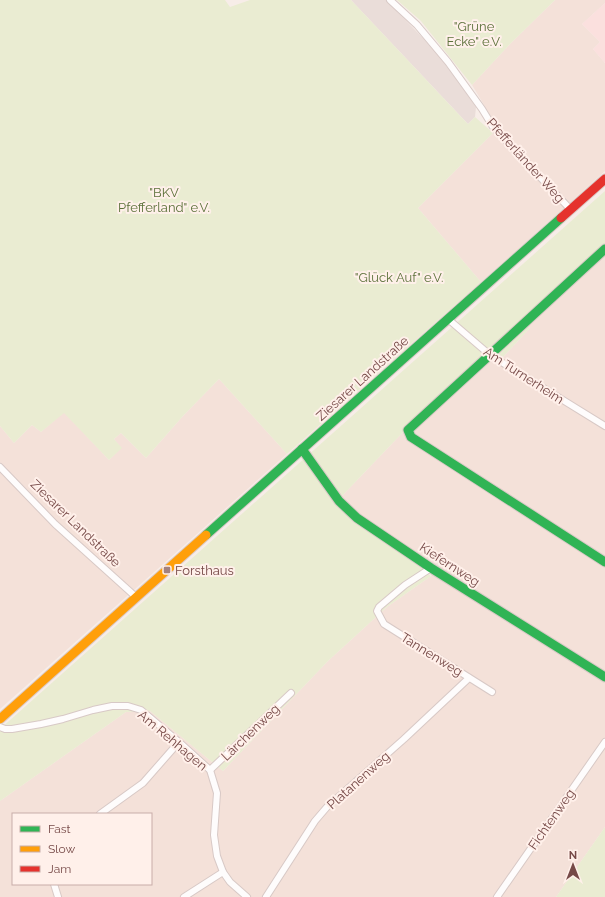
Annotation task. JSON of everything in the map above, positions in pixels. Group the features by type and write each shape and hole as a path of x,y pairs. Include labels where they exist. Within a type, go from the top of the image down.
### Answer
{"street":[{"name":"Pfefferländer Weg","path":"390,0 417,25 448,62 482,109 493,127 571,210"},
{"name":"Ziesarer Landstraße","path":"0,719 605,179"},
{"path":"605,249 408,430 411,437 605,562"},
{"name":"Am Turnerheim","path":"448,319 490,355 605,426"},
{"name":"Kiefernweg","path":"302,449 347,510 357,518 431,568 605,677"},
{"name":"Ziesarer Landstraße","path":"0,467 55,524 136,597"},
{"name":"Tannenweg","path":"431,568 405,585 379,607 377,611 384,624 492,692"},
{"name":"Platanenweg","path":"266,897 315,821 327,807 404,739 469,678"},
{"name":"Lärchenweg","path":"210,770 291,693"},
{"name":"Am Rehhagen","path":"0,727 12,729 63,719 112,706 128,706 141,710 210,770 218,794 214,835 217,856 223,872 237,888 248,897"},
{"path":"101,813 143,783 179,742"},
{"name":"Fichtenweg","path":"497,897 605,742"},
{"path":"184,897 223,872"},
{"path":"54,885 58,897"}],"shaded area":[{"path":"351,0 386,0 437,53 476,107 475,117 468,124"},
{"path":"555,0 605,0 605,3 582,24 600,42 593,49 605,63 605,171 481,282 418,208 498,128 472,85 510,44"},
{"path":"605,3 605,63 593,49 600,42 582,24"},
{"path":"605,247 605,827 556,897 0,897 0,801 126,712 150,711 223,771 328,661 387,607 431,576 437,567 357,514 341,497 408,427 492,349 503,357 530,328 523,322"},
{"path":"219,379 287,454 0,709 0,426 14,443 32,425 41,432 64,412 109,460 121,448 114,439 121,433 146,458 183,416"}],"green space":[{"name":"\"BKV Pfefferland\" e.V.","path":"0,0 225,0 230,7 250,0 351,0 468,124 475,117 493,133 418,208 481,282 287,454 219,379 183,416 146,458 121,433 114,439 122,448 109,460 64,413 41,432 32,425 14,443 0,426"},
{"name":"\"Grüne Ecke\" e.V.","path":"397,0 555,0 510,44 472,85 421,21"},
{"path":"605,191 605,247 523,322 530,328 503,357 492,350 408,427 337,502 351,518 396,548 431,576 387,607 328,661 223,771 150,711 126,712 0,801 0,729"},
{"path":"605,827 605,897 556,897"}],"traffic: fast":[{"path":"206,535 561,218"},
{"path":"605,249 408,430 411,437 605,562"},
{"path":"302,449 339,501 357,518 431,568 605,677"}],"traffic: slow":[{"path":"0,719 206,535"}],"traffic: jam":[{"path":"561,218 605,179"}],"place":[{"name":"Forsthaus","path":"167,570"}],"park label":[{"name":"\"Glück Auf\" e.V.","path":"399,277"}]}
